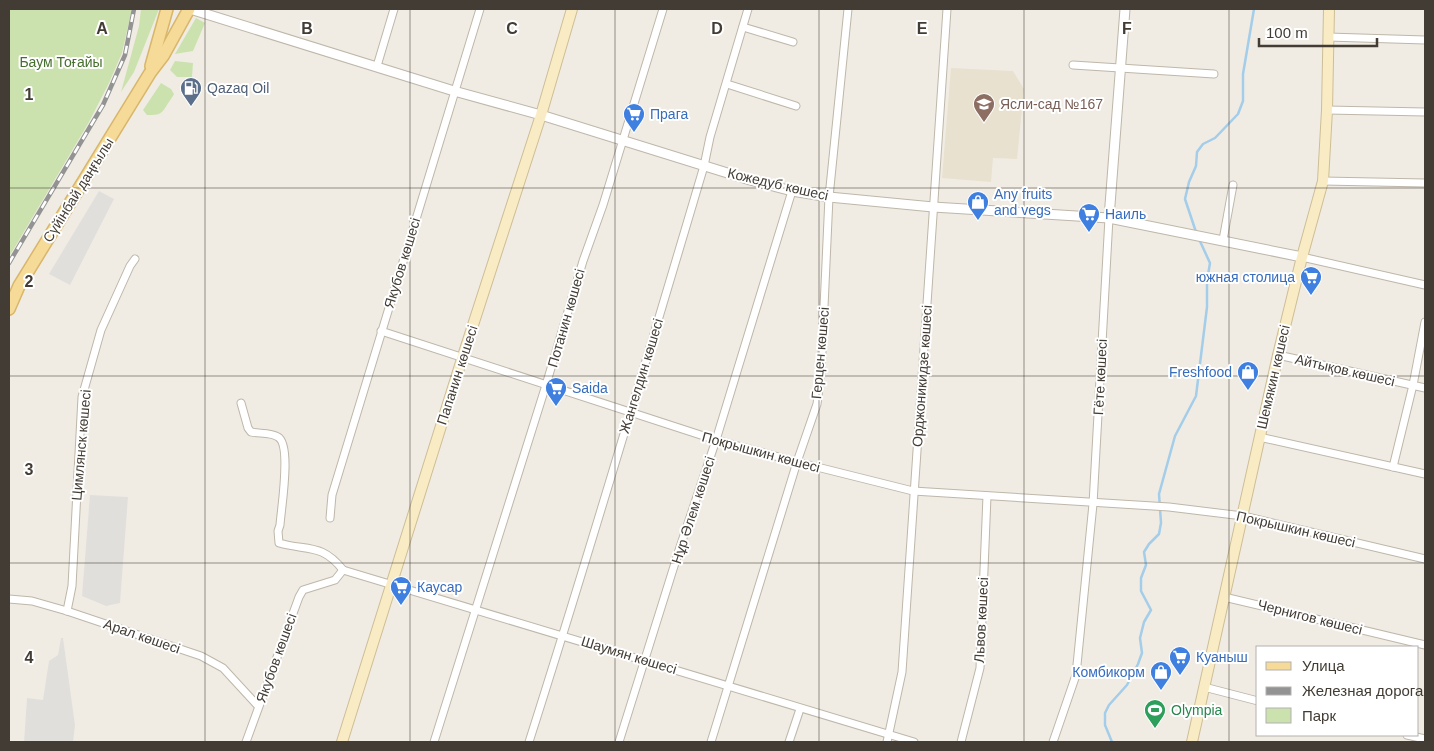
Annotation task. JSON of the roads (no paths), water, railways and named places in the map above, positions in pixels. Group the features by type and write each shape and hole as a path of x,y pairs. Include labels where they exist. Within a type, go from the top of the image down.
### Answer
{"main road":[{"name":"Сүйінбай даңғылы","path":"150,73 167,9"},
{"name":"Сүйінбай даңғылы","path":"9,309 19,286 150,73 163,56 189,9"},
{"name":"Папанин көшесі","path":"342,742 462,359 541,116 572,9"},
{"name":"Шемякин көшесі","path":"1192,742 1278,355 1323,181 1327,110 1329,9"}],"street":[{"name":"Кожедуб көшесі","path":"189,9 454,91 792,191 829,197 934,207 1109,218 1302,257"},
{"path":"377,66 394,9"},
{"name":"Якубов көшесі","path":"330,518 332,495 480,9"},
{"name":"Потанин көшесі","path":"434,742 663,9"},
{"name":"Жангелдин көшесі","path":"529,742 631,412 704,166 710,137 748,9"},
{"name":"Герцен көшесі","path":"711,742 797,462 817,404 822,373 829,197 848,9"},
{"name":"Орджоникидзе көшесі","path":"888,738 902,672 948,9"},
{"name":"Гёте көшесі","path":"1053,742 1076,675 1093,504 1109,218 1125,9"},
{"path":"743,27 793,42"},
{"path":"1328,37 1425,40"},
{"path":"1073,65 1214,74"},
{"path":"727,84 796,106"},
{"path":"1327,110 1425,112"},
{"path":"1323,181 1425,183"},
{"path":"1224,240 1233,185"},
{"name":"Нұр Әлем көшесі","path":"619,742 698,490 716,440 792,191"},
{"path":"1302,257 1425,287"},
{"name":"Цимлянск көшесі","path":"67,611 72,586 82,397 101,330 135,259"},
{"name":"Айтықов көшесі","path":"1393,467 1413,386 1425,322"},
{"name":"Покрышкин көшесі","path":"381,331 462,359 716,440 914,491 1093,504 1165,507 1243,516 1425,559"},
{"name":"Айтықов көшесі","path":"1278,355 1425,388"},
{"path":"241,403 248,428 251,432 275,435 280,438 283,444 285,467 278,531 279,543 294,548 312,548 334,558 343,570"},
{"path":"1259,437 1425,474"},
{"name":"Львов көшесі","path":"961,742 980,668 987,496"},
{"name":"Якубов көшесі","path":"246,742 299,597 303,590 336,580 343,570"},
{"name":"Шаумян көшесі","path":"343,570 644,660 888,738 914,742"},
{"name":"Чернигов көшесі","path":"1224,597 1425,645"},
{"name":"Арал көшесі","path":"9,599 32,601 67,611 201,656 223,668 258,706"},
{"path":"1204,687 1256,700"},
{"path":"789,742 800,709"},
{"path":"1412,736 1425,739"}],"waterway":[{"path":"1196,232 1185,199 1189,182 1196,166 1197,152 1203,144 1215,138 1238,114 1243,101 1243,74 1254,9"},
{"path":"1112,742 1105,725 1105,713 1109,705 1127,685 1138,664 1142,653 1140,638 1144,622 1151,610 1141,591 1141,578 1146,565 1144,552 1159,534 1161,523 1159,494 1175,436 1196,396 1207,307 1207,281 1210,263 1199,239"}],"railway":[{"path":"9,263 103,105 125,55 134,9"}],"place":[{"name":"Qazaq Oil","path":"191,107"},
{"name":"Ясли-сад №167","path":"984,123"},
{"name":"Прага","path":"634,133"},
{"name":"Any fruits and vegs","path":"978,221"},
{"name":"Наиль","path":"1089,233"},
{"name":"южная столица","path":"1311,296"},
{"name":"Freshfood","path":"1248,391"},
{"name":"Saida","path":"556,407"},
{"name":"Каусар","path":"401,606"},
{"name":"Куаныш","path":"1180,676"},
{"name":"Комбикорм","path":"1161,691"},
{"name":"Olympia","path":"1155,729"}],"park label":[{"name":"Баум Тоғайы","path":"61,62"}]}
